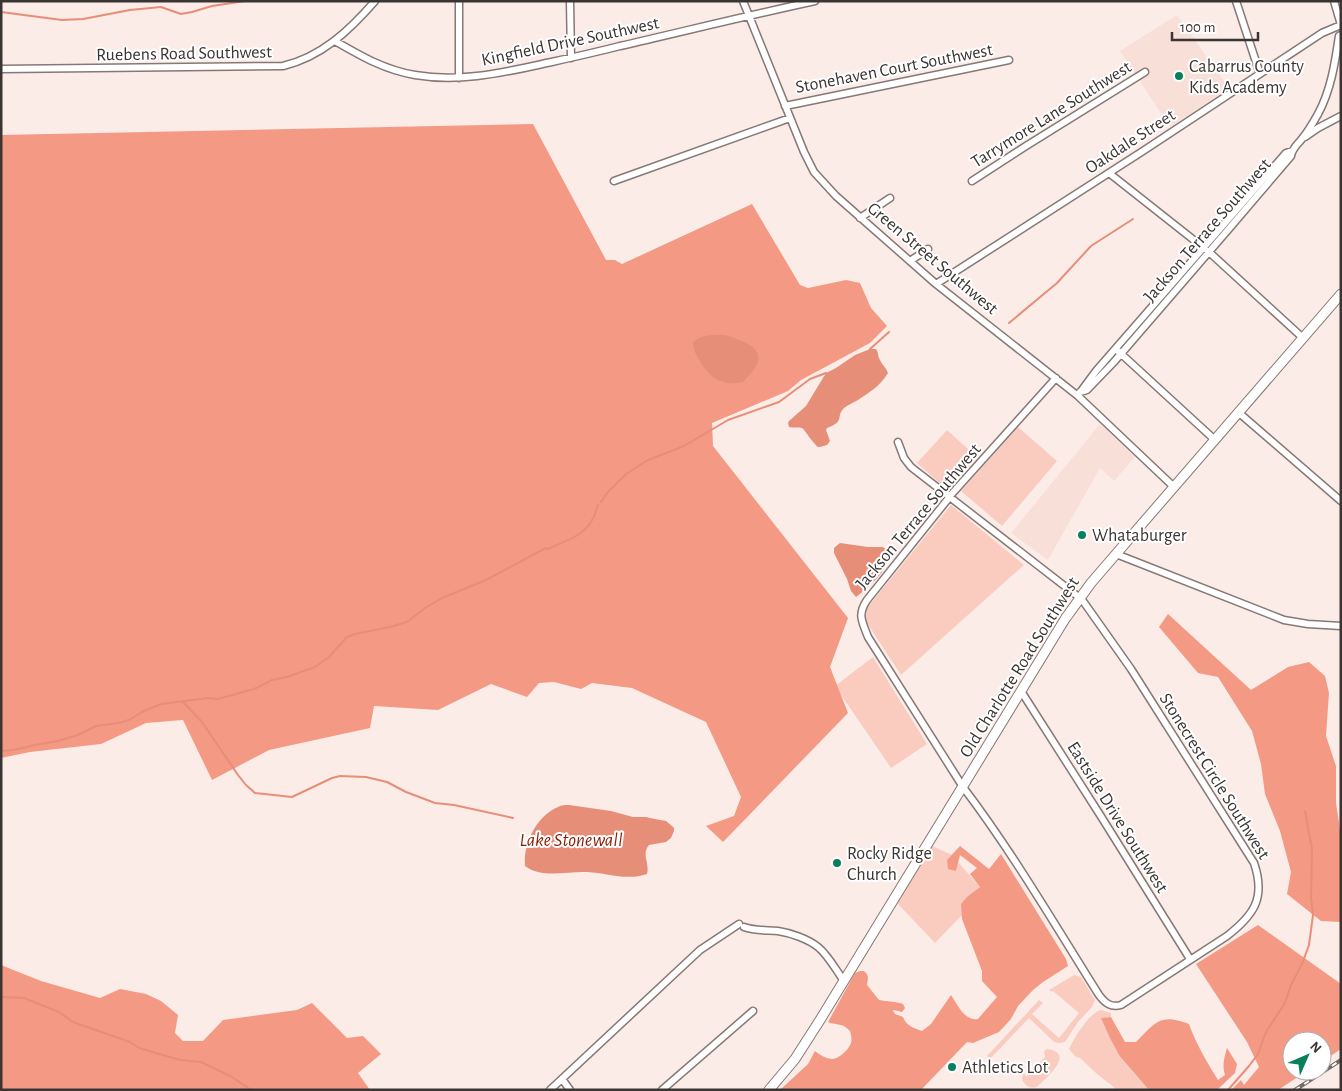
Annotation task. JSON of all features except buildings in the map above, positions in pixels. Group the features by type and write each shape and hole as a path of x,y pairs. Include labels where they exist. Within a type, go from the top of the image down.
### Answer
{"main road":[{"name":"Old Charlotte Road Southwest","path":"769,1090 796,1059 1065,619 1080,598 1341,294"}],"street":[{"name":"Ruebens Road Southwest","path":"1,69 274,68 301,61 320,51 352,26 375,1"},
{"path":"459,1 459,78"},
{"path":"570,1 571,58"},
{"name":"Green Street Southwest","path":"744,1 785,106 814,172 836,196 936,284 1079,394 1174,487"},
{"name":"Kingfield Drive Southwest","path":"335,41 364,58 392,70 415,75 459,78 492,75 571,58 815,1"},
{"path":"1236,1 1260,74"},
{"path":"1334,1 1341,25"},
{"name":"Oakdale Street","path":"936,284 1322,33 1341,25"},
{"name":"Jackson Terrace Southwest","path":"1300,141 1318,115 1326,96 1334,67 1339,36 1341,35"},
{"name":"Stonehaven Court Southwest","path":"785,106 1009,60"},
{"name":"Tarrymore Lane Southwest","path":"972,181 1145,72"},
{"name":"Jackson Terrace Southwest","path":"1079,394 1087,390 1118,350 1291,156 1296,144 1318,128 1341,116"},
{"path":"614,181 790,118"},
{"path":"1109,173 1206,250 1303,338"},
{"path":"860,218 890,198"},
{"path":"910,261 928,249"},
{"path":"1118,350 1215,440"},
{"name":"Jackson Terrace Southwest","path":"963,787 868,637 860,617 861,610 949,497 1056,378"},
{"path":"1238,412 1341,501"},
{"name":"Stonecrest Circle Southwest","path":"898,442 904,458 911,467 1080,598 1131,669 1250,855 1258,875 1258,898 1249,916 1227,936 1121,1005 1110,1006 1104,1001 1005,847 963,787"},
{"path":"1116,554 1284,620 1341,626"},
{"name":"Eastside Drive Southwest","path":"1021,692 1190,959"},
{"path":"550,1090 700,950 741,926 749,929 781,931 812,943 823,952 844,981"},
{"path":"662,1090 753,1011"},
{"path":"562,1079 570,1090"}],"shaded area":[{"path":"1177,15 1229,88 1170,127 1120,51"},
{"path":"533,124 606,260 615,260 622,264 752,204 800,285 808,288 846,280 860,283 871,308 887,326 870,343 801,380 788,391 712,423 713,446 848,618 830,667 848,713 723,842 706,826 734,816 741,797 706,722 632,688 592,683 581,689 554,682 539,683 527,697 491,684 438,710 374,706 370,728 269,750 212,780 183,720 146,723 101,744 30,752 1,758 1,135"},
{"path":"1100,424 1135,457 1114,481 1100,468 1048,560 1011,533"},
{"path":"1018,427 1057,461 1002,526 961,491"},
{"path":"947,430 977,457 950,487 945,488 917,463"},
{"path":"951,505 1024,565 901,675 865,620 866,609"},
{"path":"1168,614 1251,690 1288,667 1309,662 1325,676 1329,693 1326,736 1336,766 1336,803 1341,836 1341,922 1321,921 1287,894 1291,872 1280,831 1265,794 1261,764 1252,731 1218,677 1198,673 1159,627"},
{"path":"873,657 927,744 891,768 835,686"},
{"path":"932,846 952,855 947,860 956,871 958,862 980,887 968,896 962,904 962,915 935,943 897,903"},
{"path":"960,846 989,869 1001,854 1066,959 1068,966 1033,990 1018,1006 1011,1019 999,1032 973,1043 967,1042 921,1090 780,1090 808,1064 815,1051 826,1058 833,1059 841,1055 850,1045 850,1031 842,1025 828,1022 855,973 864,971 867,974 867,985 879,1000 903,1004 905,1008 902,1012 894,1010 895,1014 903,1017 906,1023 922,1031 931,1024 951,995 965,1015 973,1019 978,1019 997,997 982,981 982,971 962,919 961,904 980,887 970,874 977,868 960,855 956,871 948,869 947,860"},
{"path":"1258,925 1341,984 1341,1049 1332,1055 1332,1031 1282,1031 1282,1081 1292,1081 1278,1090 1231,1090 1241,1080 1244,1085 1259,1067 1247,1042 1196,964"},
{"path":"1,965 41,981 100,998 120,989 146,994 161,1001 178,1015 175,1033 183,1041 203,1041 223,1020 297,1010 312,1003 347,1038 363,1036 381,1054 358,1073 370,1090 1,1090"},
{"path":"1074,975 1081,977 1095,1000 1092,1007 1078,1022 1065,1042 1054,1042 1029,1018 990,1059 987,1056 1039,1000 1043,1003 1032,1014 1059,1038 1079,1013 1053,991 1049,990"},
{"path":"1101,1010 1111,1013 1111,1017 1102,1018 1149,1090 1114,1090 1115,1088 1080,1058 1076,1057 1069,1049 1087,1021 1096,1012"},
{"path":"1111,1017 1125,1042 1136,1042 1159,1021 1171,1019 1189,1024 1198,1046 1218,1080 1225,1075 1224,1062 1227,1048 1237,1064 1235,1073 1217,1090 1149,1090 1119,1055 1110,1038 1101,1018"},
{"path":"1047,1049 1055,1051 1059,1055 1057,1066 1038,1086 1028,1087 1022,1079 1023,1074 1026,1077 1045,1057 1044,1051"}],"water":[{"path":"725,335 745,343 757,352 757,364 743,382 730,383 718,380 708,372 695,352 693,342 696,339"},
{"path":"870,349 876,349 888,373 882,382 841,411 838,421 826,430 830,441 827,445 818,447 802,428 789,427 789,421 806,406 826,373 855,355"},
{"path":"840,543 883,547 888,551 888,558 883,571 873,583 856,597 851,591 834,553 834,548"},
{"name":"Lake Stonewall","path":"569,805 666,821 674,828 674,831 671,838 666,842 649,845 646,852 647,874 640,876 624,877 587,872 555,874 539,872 525,866 526,849 537,824 550,811"}],"waterway":[{"path":"1,12 62,20 83,19 130,10 161,7 181,14 212,6 245,1"},
{"path":"1009,323 1057,283 1091,246 1133,219"},
{"path":"871,351 870,349 889,332"},
{"path":"601,502 607,493 626,474 648,460 684,446 728,420 779,402 810,379 827,374"},
{"path":"1,751 58,741 78,735 96,726 129,720 161,704 208,698 218,699 254,689 272,680 315,667 329,657 347,637 407,622 442,598 484,581 546,548 548,549 573,538 588,526 594,517 598,505"},
{"path":"183,702 202,722 238,775 255,793 292,797 332,778 340,776 366,777 387,782 406,792 435,803 454,805 513,818"},
{"path":"1228,1090 1258,1054 1266,1032 1285,1003 1309,945 1313,915 1311,897 1312,849 1305,811"},
{"path":"1,997 24,998 59,1012 73,1022 130,1042 139,1048 180,1060 201,1062 232,1077 251,1090"}],"railway":[{"path":"1295,1090 1341,1060"}],"place":[{"name":"Cabarrus County Kids Academy","path":"1179,76"},
{"name":"Whataburger","path":"1082,535"},
{"name":"Rocky Ridge Church","path":"837,863"},
{"name":"Athletics Lot","path":"952,1067"}]}
